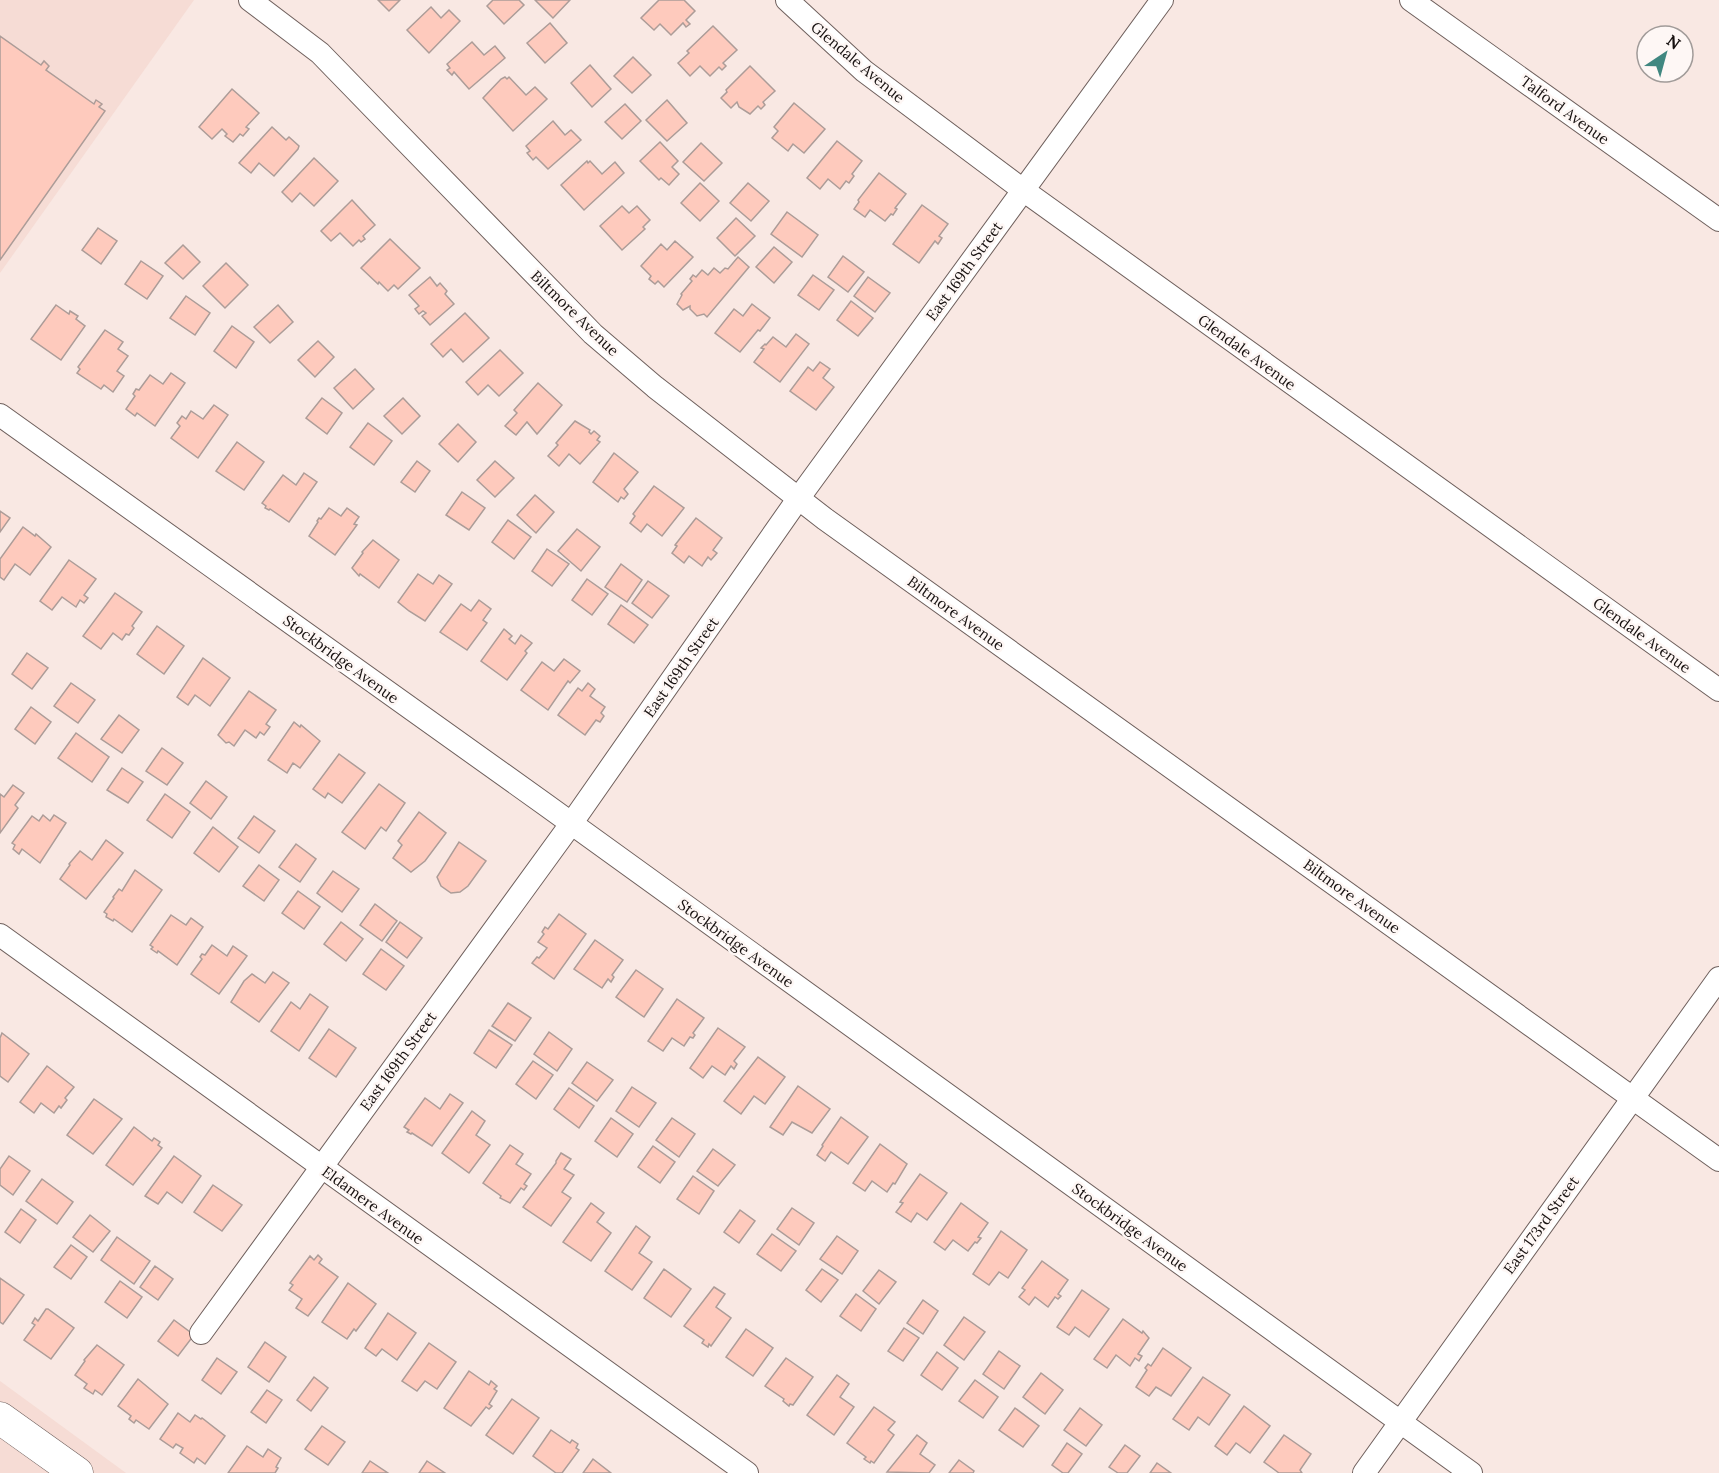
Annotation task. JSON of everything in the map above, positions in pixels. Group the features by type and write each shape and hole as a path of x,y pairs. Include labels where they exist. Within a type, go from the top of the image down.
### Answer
{"main road":[{"path":"0,1418 77,1473"}],"street":[{"name":"Biltmore Avenue","path":"250,0 320,53 593,334 655,387 798,499 1719,1160"},
{"name":"Glendale Avenue","path":"787,0 864,71 1023,190 1719,690"},
{"name":"East 169th Street","path":"201,1333 572,824 798,499 1162,0"},
{"name":"Talford Avenue","path":"1411,0 1719,220"},
{"name":"Stockbridge Avenue","path":"0,415 572,824 1471,1473"},
{"name":"Eldamere Avenue","path":"0,935 747,1473"},
{"name":"East 173rd Street","path":"1364,1473 1719,978"}],"shaded area":[{"path":"0,0 194,0 0,273"},
{"path":"0,1381 126,1473 0,1473"}],"building":[{"path":"378,0 400,0 389,11"},
{"path":"493,0 519,0 524,5 504,24 487,6"},
{"path":"535,0 570,0 553,18"},
{"path":"659,0 684,0 695,11 686,20 690,24 686,27 683,23 671,35 660,24 654,30 641,18"},
{"path":"431,7 441,18 449,10 460,21 429,53 407,30"},
{"path":"550,23 567,43 545,63 527,43"},
{"path":"713,26 737,50 723,63 726,66 722,70 719,67 710,76 700,66 690,76 678,63"},
{"path":"0,36 41,65 44,61 49,66 46,70 94,104 96,100 102,104 99,107 105,111 0,260"},
{"path":"472,42 484,55 495,46 505,58 469,89 454,72 452,75 447,70 450,68 447,64"},
{"path":"633,57 651,75 632,93 614,76"},
{"path":"590,65 611,89 592,107 571,83"},
{"path":"750,66 775,91 763,102 765,105 761,109 758,106 750,114 739,107 737,102 731,108 721,98"},
{"path":"505,77 507,79 509,77 526,95 535,87 547,99 513,131 483,98"},
{"path":"232,89 259,113 246,127 249,129 243,136 240,134 233,142 225,136 227,134 222,129 212,139 199,127"},
{"path":"667,100 687,123 667,141 646,120"},
{"path":"794,103 825,129 804,153 793,144 788,151 772,138 778,131 774,127"},
{"path":"625,104 641,121 622,139 605,122"},
{"path":"553,121 565,135 571,130 581,140 548,169 536,157 533,160 527,153 530,151 526,146"},
{"path":"272,127 286,140 289,137 299,146 298,149 274,176 259,163 251,173 239,163"},
{"path":"837,141 862,161 852,174 854,176 849,183 846,181 840,189 828,179 820,189 807,178"},
{"path":"660,142 678,161 672,167 679,174 669,185 661,178 659,180 640,161"},
{"path":"701,143 722,163 704,181 683,162"},
{"path":"314,158 338,181 314,206 300,193 292,202 282,192"},
{"path":"587,161 588,163 590,161 602,174 615,162 624,173 584,210 561,185"},
{"path":"879,173 906,194 895,208 897,209 893,215 891,214 885,221 870,210 865,217 854,209 858,200"},
{"path":"700,183 719,201 700,221 681,203"},
{"path":"748,183 769,201 751,221 730,203"},
{"path":"352,200 375,225 363,236 365,239 361,242 359,240 353,246 340,233 331,241 321,231"},
{"path":"922,205 948,224 939,236 942,238 938,244 935,241 919,263 893,244"},
{"path":"622,206 629,213 637,206 650,220 643,227 645,229 622,250 600,226"},
{"path":"787,212 818,235 802,257 771,234"},
{"path":"736,218 755,236 735,256 717,238"},
{"path":"98,228 117,241 101,264 82,250"},
{"path":"390,239 420,268 398,289 394,285 388,291 361,268"},
{"path":"675,241 693,257 664,287 658,281 655,284 641,266 661,244 667,250"},
{"path":"183,245 200,262 183,279 165,263"},
{"path":"774,247 792,262 774,283 756,267"},
{"path":"843,256 864,272 848,292 828,277"},
{"path":"738,257 749,267 707,317 704,314 697,316 690,306 683,310 677,304 681,294 692,281 690,279 693,275 696,277 702,270 708,275 714,268 720,273 725,268 728,269"},
{"path":"141,261 163,276 147,299 125,284"},
{"path":"226,263 248,285 225,308 203,286"},
{"path":"813,275 834,290 819,310 798,295"},
{"path":"430,277 437,286 440,283 447,291 445,294 454,304 430,325 422,316 426,313 423,311 419,314 415,309 419,306 409,295"},
{"path":"868,277 890,293 875,312 854,296"},
{"path":"186,296 210,313 195,335 170,318"},
{"path":"851,301 873,318 858,336 837,320"},
{"path":"752,304 770,318 740,352 715,333 734,309 743,316"},
{"path":"56,305 69,314 70,311 78,316 76,319 85,326 61,360 31,339"},
{"path":"278,305 293,322 270,343 254,327"},
{"path":"465,313 489,338 463,362 451,349 443,357 431,344"},
{"path":"232,326 254,342 236,368 214,351"},
{"path":"105,330 123,342 118,349 128,356 117,371 124,376 113,392 104,385 101,389 77,373 80,369 78,367"},
{"path":"796,334 809,344 780,382 754,362 764,349 761,348 773,337 786,347"},
{"path":"318,341 334,357 315,377 298,360"},
{"path":"500,350 523,373 499,396 488,385 478,395 466,382"},
{"path":"820,362 830,369 823,378 834,387 816,410 790,391 808,367 813,371"},
{"path":"355,369 374,389 353,409 334,388"},
{"path":"171,373 185,383 155,426 137,413 135,416 126,409 135,396 133,394 136,389 139,390 150,375 163,384"},
{"path":"538,383 562,405 537,434 527,422 516,435 505,426 517,413 514,410"},
{"path":"322,398 342,413 327,434 306,418"},
{"path":"403,398 420,416 402,434 384,416"},
{"path":"214,405 228,415 198,458 171,438 180,426 177,423 182,416 186,419 191,411 203,419"},
{"path":"575,421 590,430 591,434 594,431 600,436 597,440 600,442 580,464 569,454 559,466 548,456"},
{"path":"368,423 392,441 374,465 350,447"},
{"path":"458,424 476,442 458,462 439,444"},
{"path":"237,442 264,462 244,490 216,471"},
{"path":"614,453 638,472 624,489 628,494 624,499 621,497 618,502 593,482"},
{"path":"417,461 430,471 415,492 401,482"},
{"path":"495,461 514,478 495,497 477,480"},
{"path":"304,473 317,482 289,522 265,508 266,506 262,503 283,475 296,485"},
{"path":"654,486 684,508 662,536 647,524 641,532 630,523 635,516 633,514"},
{"path":"462,492 485,508 469,530 446,515"},
{"path":"535,495 554,512 536,533 517,515"},
{"path":"329,508 341,516 347,508 359,517 354,524 357,525 335,555 309,536 319,518 321,519"},
{"path":"0,511 10,518 0,532"},
{"path":"696,518 722,538 713,550 717,553 711,560 708,557 702,566 689,556 684,563 672,553 677,546 675,545"},
{"path":"508,520 531,537 514,559 492,542"},
{"path":"23,527 35,536 36,534 51,547 30,575 15,564 4,580 0,577 0,559"},
{"path":"577,529 600,547 581,571 558,551"},
{"path":"373,540 399,560 379,588 360,574 359,576 352,568"},
{"path":"547,549 569,564 552,586 532,571"},
{"path":"69,560 96,579 84,595 88,598 84,603 80,600 76,607 62,597 52,610 40,601"},
{"path":"621,564 642,580 627,602 605,587"},
{"path":"418,574 433,584 439,575 452,584 425,621 398,602"},
{"path":"587,579 608,594 592,615 572,600"},
{"path":"648,581 669,596 652,618 632,603"},
{"path":"115,593 142,612 132,626 134,628 129,635 126,634 122,640 113,633 101,649 83,636"},
{"path":"479,600 491,609 483,620 487,623 467,650 440,632 461,604 471,611"},
{"path":"621,605 648,625 634,643 608,624"},
{"path":"157,626 184,646 164,674 137,654"},
{"path":"504,629 512,636 509,639 515,644 521,635 532,643 507,680 481,661"},
{"path":"27,653 48,668 32,689 12,674"},
{"path":"203,658 230,678 210,706 195,695 188,705 177,697"},
{"path":"564,659 580,671 570,683 568,681 548,710 521,690 542,662 554,671"},
{"path":"71,683 95,700 78,723 54,706"},
{"path":"588,683 595,689 590,696 605,707 601,713 604,716 600,722 596,720 585,735 558,715 578,688 582,691"},
{"path":"249,691 276,710 266,724 270,727 264,735 260,732 256,738 245,730 234,746 229,742 226,743 218,735"},
{"path":"31,707 51,722 35,744 15,729"},
{"path":"119,715 139,730 122,753 101,739"},
{"path":"294,722 320,741 300,768 293,763 287,773 268,760"},
{"path":"76,733 109,757 92,782 58,758"},
{"path":"162,748 183,763 167,785 146,771"},
{"path":"339,754 365,773 342,803 328,793 325,798 313,789"},
{"path":"122,768 143,782 128,803 107,790"},
{"path":"206,781 227,797 211,819 190,803"},
{"path":"379,784 405,803 386,831 381,827 365,849 342,832"},
{"path":"13,785 24,793 15,805 18,808 0,833 0,794 4,797"},
{"path":"165,794 190,812 172,838 147,820"},
{"path":"419,812 446,833 425,861 411,872 393,858 402,845 398,841"},
{"path":"43,815 50,821 54,815 66,823 40,863 22,849 19,854 13,849 15,845 12,843 32,816 39,821"},
{"path":"254,816 275,831 259,853 238,838"},
{"path":"213,827 238,847 219,872 194,853"},
{"path":"106,840 123,853 86,899 60,879 80,851 92,860"},
{"path":"459,842 486,861 468,886 460,892 451,893 441,886 437,877"},
{"path":"296,844 316,859 300,882 279,867"},
{"path":"259,865 279,880 264,901 243,886"},
{"path":"135,870 162,890 132,932 114,919 113,921 106,917 107,914 104,912 119,889 122,891"},
{"path":"333,871 359,889 342,912 317,893"},
{"path":"298,891 320,907 304,929 282,913"},
{"path":"375,904 397,921 382,941 360,925"},
{"path":"559,914 586,934 554,979 532,963 547,948 538,942 544,934 542,932 545,927 548,929"},
{"path":"171,915 186,925 191,918 203,927 177,965 158,951 157,953 151,949 153,947 150,945"},
{"path":"341,922 363,939 346,961 324,944"},
{"path":"400,922 422,938 407,958 386,942"},
{"path":"595,940 623,960 612,975 614,977 611,982 608,979 602,988 574,969"},
{"path":"212,945 227,956 233,946 247,956 219,994 191,974 202,959 200,957 202,954 205,955"},
{"path":"381,949 404,966 386,990 363,974"},
{"path":"636,970 663,989 644,1017 616,997"},
{"path":"273,972 289,983 259,1022 231,1002 244,981 252,974 265,983"},
{"path":"310,994 328,1007 299,1051 271,1031 291,1002 300,1009"},
{"path":"677,999 704,1018 693,1033 695,1035 693,1038 690,1037 684,1046 672,1038 663,1051 648,1041"},
{"path":"508,1003 531,1018 515,1041 492,1026"},
{"path":"718,1028 745,1047 734,1061 737,1064 734,1069 731,1066 725,1075 712,1066 703,1078 690,1068"},
{"path":"329,1029 356,1048 336,1077 309,1058"},
{"path":"489,1030 512,1045 496,1068 474,1053"},
{"path":"549,1032 572,1049 557,1071 534,1054"},
{"path":"2,1033 29,1054 8,1082 0,1076"},
{"path":"758,1057 785,1077 765,1104 754,1096 741,1114 724,1101"},
{"path":"533,1061 553,1075 536,1099 516,1084"},
{"path":"587,1062 613,1080 597,1101 572,1083"},
{"path":"47,1066 74,1087 65,1098 67,1100 61,1108 59,1106 54,1113 41,1103 34,1113 20,1102"},
{"path":"798,1086 830,1109 812,1133 792,1122 783,1135 770,1127"},
{"path":"632,1087 656,1103 639,1127 616,1111"},
{"path":"569,1088 594,1106 579,1128 554,1109"},
{"path":"450,1094 463,1103 432,1146 407,1132 409,1130 404,1127 425,1098 440,1109"},
{"path":"94,1099 122,1119 93,1154 67,1135"},
{"path":"472,1111 485,1121 476,1135 490,1145 469,1173 442,1153"},
{"path":"841,1117 868,1137 848,1164 831,1152 825,1161 817,1155"},
{"path":"611,1118 633,1134 617,1157 595,1141"},
{"path":"672,1118 695,1134 679,1157 656,1140"},
{"path":"134,1127 152,1141 154,1138 160,1142 158,1145 162,1148 133,1185 106,1165"},
{"path":"880,1144 907,1164 895,1184 893,1183 887,1192 872,1181 865,1191 853,1183"},
{"path":"510,1145 523,1154 516,1164 531,1174 524,1184 527,1186 524,1190 521,1188 510,1203 500,1198 501,1196 483,1183"},
{"path":"653,1146 675,1162 660,1183 638,1167"},
{"path":"713,1149 735,1165 718,1186 697,1171"},
{"path":"561,1153 571,1159 564,1169 574,1175 562,1192 571,1198 551,1226 523,1207"},
{"path":"9,1156 30,1171 13,1195 0,1185 0,1169"},
{"path":"174,1156 201,1176 182,1203 167,1192 158,1204 145,1196"},
{"path":"920,1174 947,1193 927,1220 917,1213 911,1222 896,1212 903,1203 900,1202"},
{"path":"693,1176 714,1191 699,1214 677,1199"},
{"path":"42,1179 73,1202 57,1224 26,1201"},
{"path":"213,1185 242,1205 222,1231 194,1212"},
{"path":"591,1203 604,1213 597,1222 611,1233 591,1261 563,1242"},
{"path":"961,1203 988,1223 978,1237 981,1238 968,1251 953,1240 945,1250 934,1242"},
{"path":"792,1208 814,1223 799,1245 777,1229"},
{"path":"21,1209 36,1220 20,1243 5,1232"},
{"path":"740,1210 755,1221 739,1243 724,1232"},
{"path":"90,1215 110,1231 93,1252 73,1237"},
{"path":"636,1226 650,1237 639,1253 652,1262 632,1290 605,1271"},
{"path":"1001,1231 1027,1250 1008,1278 999,1272 989,1285 973,1274"},
{"path":"772,1234 796,1251 781,1271 757,1254"},
{"path":"837,1236 858,1251 842,1274 820,1259"},
{"path":"117,1237 150,1261 134,1284 101,1260"},
{"path":"71,1245 87,1257 71,1279 54,1267"},
{"path":"318,1255 322,1259 319,1263 338,1277 308,1316 296,1308 302,1299 289,1290 293,1285 290,1283 310,1256 314,1260"},
{"path":"1042,1261 1068,1280 1058,1294 1061,1296 1058,1299 1055,1297 1048,1307 1035,1297 1029,1305 1019,1297 1025,1290 1022,1288"},
{"path":"155,1266 173,1279 158,1300 140,1287"},
{"path":"664,1269 691,1289 671,1317 644,1298"},
{"path":"822,1269 838,1280 821,1302 806,1290"},
{"path":"879,1270 896,1282 879,1304 863,1291"},
{"path":"0,1278 24,1295 3,1324 0,1322"},
{"path":"120,1281 142,1297 127,1318 105,1302"},
{"path":"348,1283 376,1304 356,1331 354,1329 347,1339 322,1322"},
{"path":"714,1287 725,1294 716,1307 731,1318 708,1347 702,1343 704,1340 684,1326"},
{"path":"1082,1290 1109,1309 1089,1337 1075,1327 1069,1335 1057,1327"},
{"path":"856,1294 876,1309 861,1331 840,1316"},
{"path":"923,1300 938,1311 923,1334 907,1323"},
{"path":"46,1309 74,1328 51,1359 24,1340 35,1325 32,1323 35,1318 38,1321"},
{"path":"388,1313 416,1333 397,1360 382,1349 376,1356 365,1348"},
{"path":"964,1317 985,1332 964,1360 944,1345"},
{"path":"1123,1319 1142,1333 1143,1331 1149,1338 1138,1354 1142,1356 1139,1361 1135,1358 1130,1366 1116,1355 1107,1368 1094,1359"},
{"path":"174,1320 194,1335 178,1356 158,1341"},
{"path":"904,1328 919,1338 903,1361 888,1351"},
{"path":"746,1329 773,1348 753,1376 726,1357"},
{"path":"265,1342 286,1357 269,1382 248,1367"},
{"path":"429,1343 456,1362 437,1389 425,1381 417,1391 402,1381"},
{"path":"97,1345 124,1365 102,1395 95,1390 93,1394 84,1388 87,1384 75,1375"},
{"path":"1163,1348 1191,1368 1171,1396 1156,1387 1149,1396 1136,1387 1147,1370 1145,1368 1148,1364 1151,1366"},
{"path":"999,1351 1020,1366 1004,1389 983,1374"},
{"path":"937,1352 958,1368 942,1390 921,1375"},
{"path":"217,1358 237,1372 221,1394 202,1380"},
{"path":"786,1358 813,1377 793,1405 789,1406 783,1401 784,1399 765,1386"},
{"path":"469,1371 489,1385 491,1381 497,1386 494,1389 497,1391 489,1404 492,1406 489,1409 486,1407 471,1426 444,1408"},
{"path":"1041,1373 1063,1390 1045,1414 1023,1397"},
{"path":"837,1375 849,1384 840,1397 854,1407 834,1435 807,1415"},
{"path":"314,1377 328,1388 311,1411 297,1400"},
{"path":"1203,1377 1230,1395 1209,1425 1198,1417 1189,1430 1173,1419"},
{"path":"138,1379 168,1404 149,1429 136,1420 134,1423 129,1419 131,1416 118,1406"},
{"path":"975,1380 998,1397 983,1418 959,1401"},
{"path":"267,1390 282,1400 266,1423 251,1412"},
{"path":"512,1399 539,1418 513,1454 486,1435"},
{"path":"1244,1406 1270,1426 1250,1453 1236,1443 1227,1455 1215,1446"},
{"path":"874,1407 895,1422 888,1430 894,1435 874,1463 871,1461 870,1463 864,1459 866,1457 847,1443"},
{"path":"1015,1408 1039,1426 1023,1447 999,1430"},
{"path":"1080,1408 1102,1425 1086,1446 1064,1430"},
{"path":"178,1413 190,1422 195,1415 202,1418 225,1436 205,1464 197,1458 194,1463 180,1453 183,1448 176,1444 173,1448 160,1439"},
{"path":"322,1426 345,1442 328,1465 305,1449"},
{"path":"551,1430 570,1443 572,1440 578,1444 576,1448 579,1450 562,1473 556,1473 533,1456"},
{"path":"917,1435 927,1443 920,1454 935,1465 929,1473 887,1472"},
{"path":"1284,1435 1311,1454 1300,1470 1302,1473 1279,1473 1264,1462"},
{"path":"1067,1443 1082,1454 1068,1473 1063,1473 1052,1465"},
{"path":"1125,1445 1140,1456 1127,1473 1118,1473 1109,1467"},
{"path":"247,1446 263,1457 268,1449 281,1458 275,1473 228,1473"},
{"path":"593,1459 611,1473 583,1473"},
{"path":"959,1460 974,1471 973,1473 949,1473"},
{"path":"370,1461 388,1473 362,1473"},
{"path":"427,1461 445,1473 419,1473"},
{"path":"1157,1463 1171,1473 1150,1473"}]}
